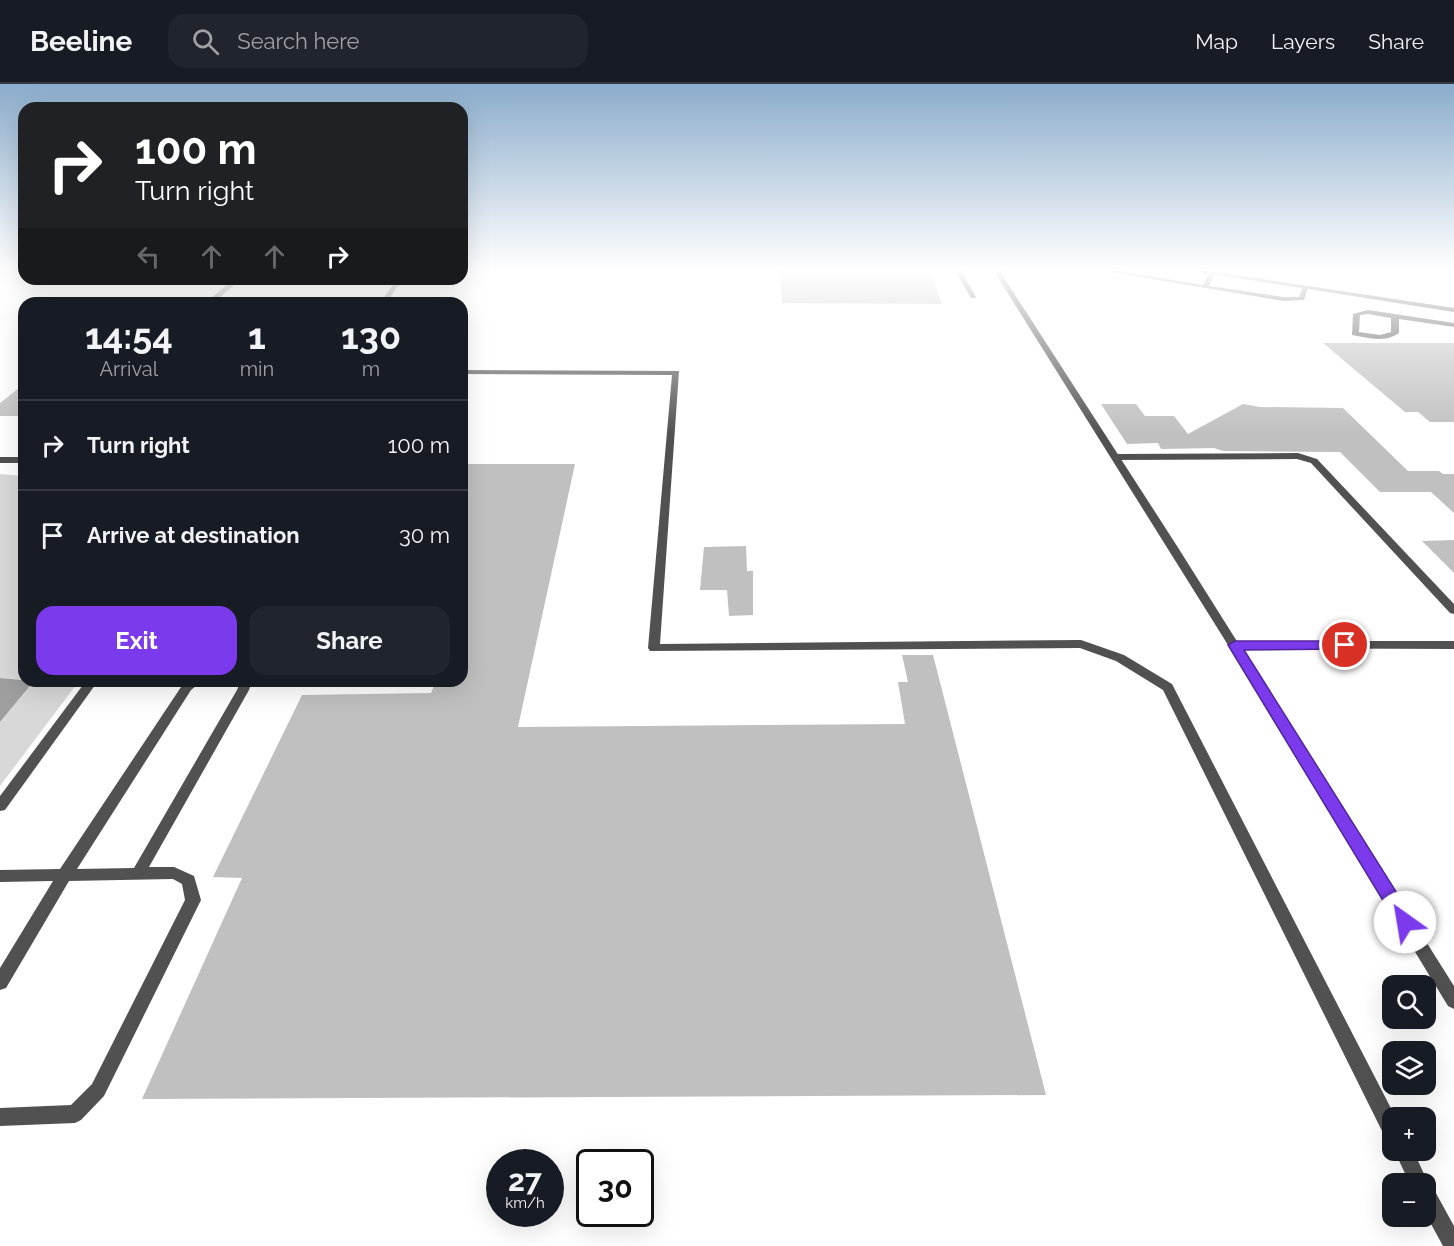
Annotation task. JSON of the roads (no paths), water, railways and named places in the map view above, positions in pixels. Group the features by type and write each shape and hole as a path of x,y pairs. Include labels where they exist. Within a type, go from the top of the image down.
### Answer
{"street":[{"path":"1031,325 1235,645 1454,1001"},
{"path":"1356,325 1355,333 1378,337 1395,333 1395,325"},
{"path":"468,372 676,373 654,648 1081,644 1120,658 1168,687 1382,1110"},
{"path":"1117,457 1298,456 1314,461 1454,611"},
{"path":"0,460 18,459"},
{"path":"1235,645 1454,645"},
{"path":"0,806 88,687"},
{"path":"0,983 65,874 186,687"},
{"path":"139,872 244,687"},
{"path":"0,876 174,873 189,880 193,900 98,1090 75,1114 0,1117"},
{"path":"1436,1212 1454,1246"}]}
